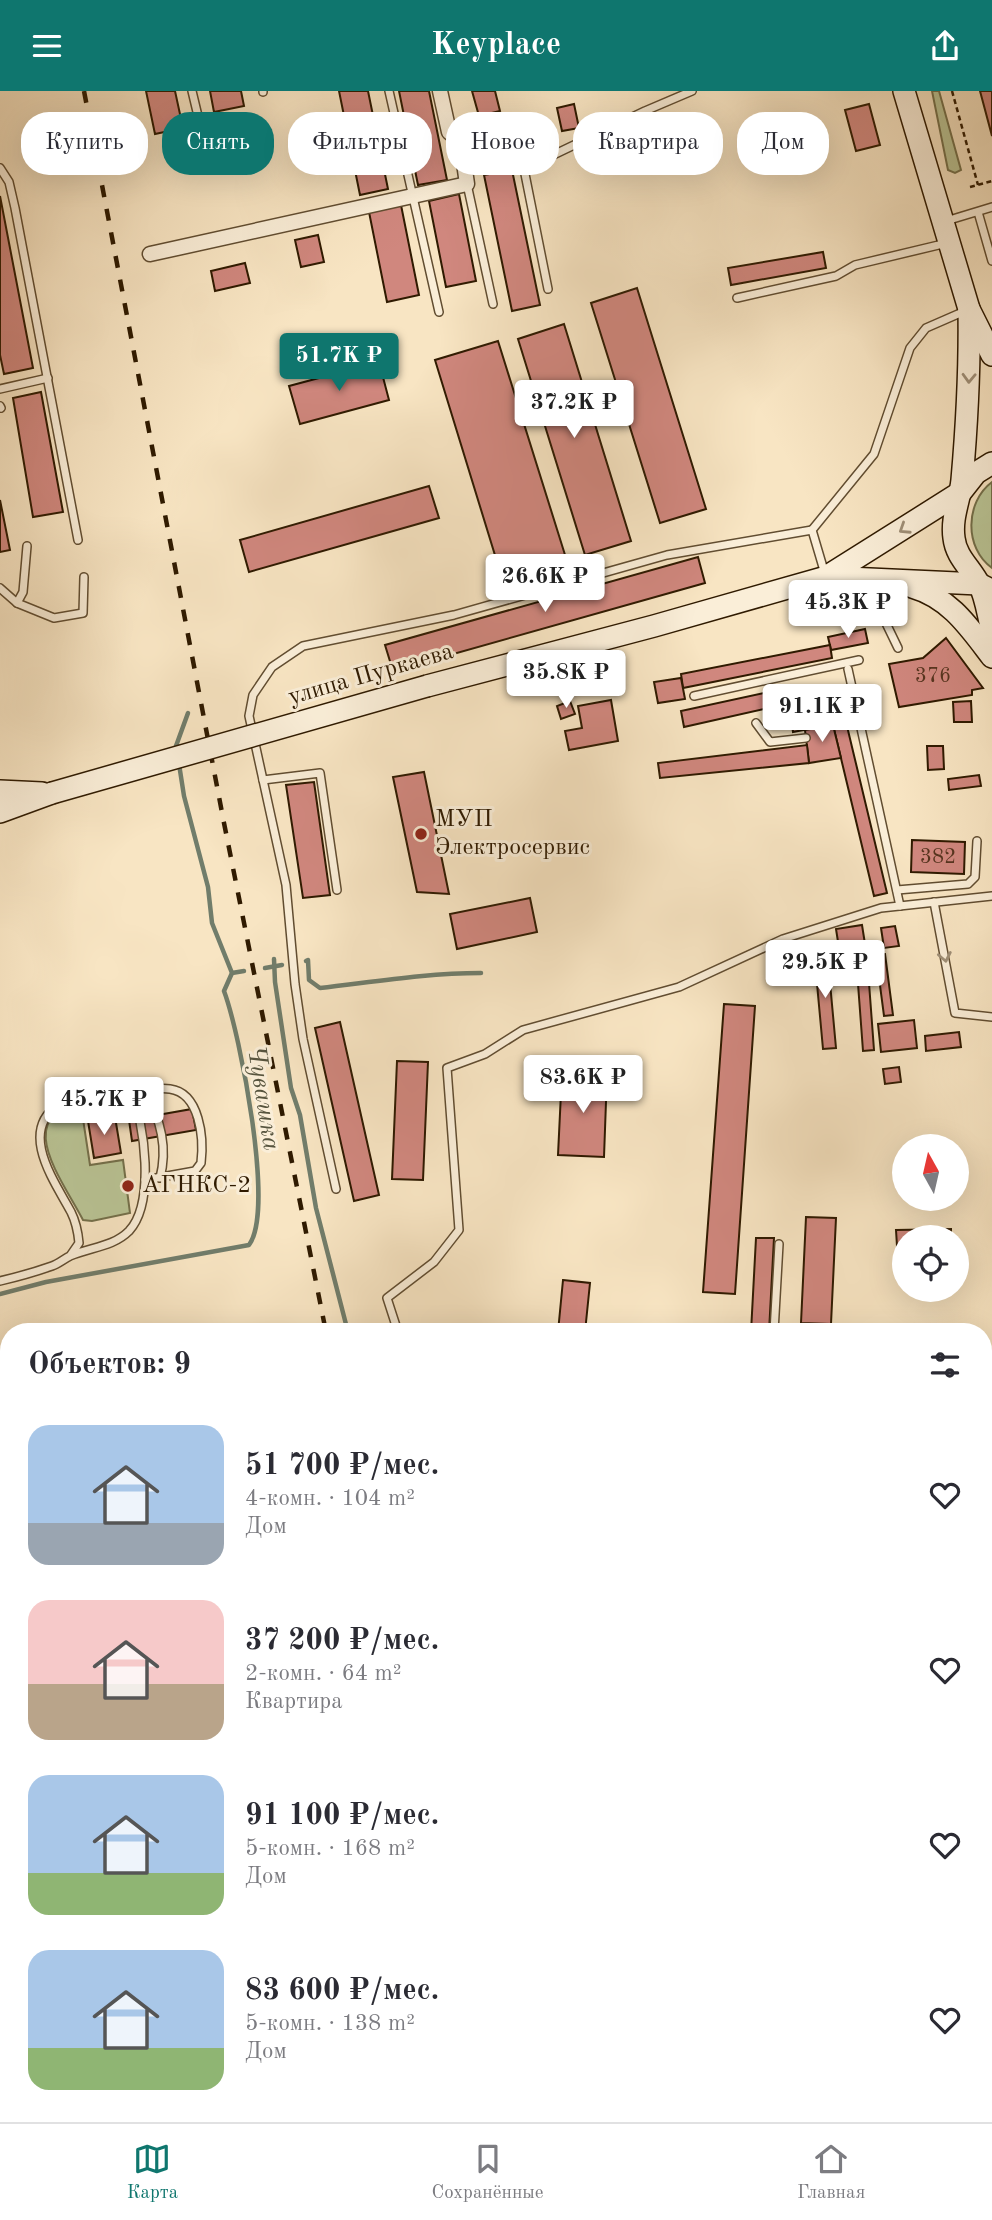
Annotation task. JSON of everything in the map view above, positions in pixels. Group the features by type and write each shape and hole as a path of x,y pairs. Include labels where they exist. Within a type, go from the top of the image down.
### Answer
{"main road":[{"path":"904,91 969,309 992,355"},
{"path":"969,309 970,372 961,492 953,515 954,539 962,562 986,587 992,630"},
{"path":"826,577 961,492 976,473 992,463"},
{"path":"826,577 986,587"},
{"name":"улица Пуркаева","path":"52,793 427,686 826,577"},
{"path":"862,579 916,588 941,599 961,616 992,657"},
{"path":"0,791 52,793"},
{"path":"0,812 52,793"}],"street":[{"path":"440,91 446,118"},
{"path":"150,254 467,184 466,175"}],"lane":[{"path":"192,91 197,112"},
{"path":"389,91 439,312"},
{"path":"559,152 692,91"},
{"path":"0,168 9,182 15,208 78,540"},
{"path":"525,175 548,289"},
{"path":"467,184 493,304"},
{"path":"737,298 836,276 855,265 945,233 978,212 992,207"},
{"path":"978,212 992,261"},
{"path":"337,1189 303,1039 286,885 249,716 253,695 272,667 303,646 454,615 667,555 812,530 874,454 910,348 926,328 969,309"},
{"path":"0,389 48,378"},
{"path":"812,530 826,577"},
{"path":"17,603 23,592 27,546"},
{"path":"0,588 17,603 54,618 83,613 84,577"},
{"path":"884,619 898,648"},
{"path":"695,696 859,660"},
{"path":"848,669 900,905"},
{"path":"756,723 770,742 806,738"},
{"path":"263,780 320,773 329,777"},
{"path":"320,773 337,890"},
{"path":"897,890 968,884 975,877 977,841"},
{"path":"395,1323 387,1298 433,1262 459,1230 447,1068 485,1054 523,1030 679,987 783,939 881,908 992,896"},
{"path":"934,902 955,1013 992,1017"},
{"path":"70,1256 79,1243 77,1225 46,1165 39,1143 45,1118 53,1108 70,1097 103,1090 144,1091 159,1088 173,1089 184,1095 194,1104 201,1163 195,1171 145,1180"},
{"path":"0,1281 54,1266 70,1256 116,1242 130,1229 140,1214 145,1180 138,1108 131,1091"},
{"path":"144,1091 157,1112 165,1161 160,1178"},
{"path":"775,1323 779,1244"}],"path":[{"path":"952,91 978,185"},
{"path":"970,187 992,181"}],"green space":[{"path":"932,91 939,91 961,170 955,173 948,170"},
{"path":"992,482 992,568 976,549 971,525 977,501"},
{"path":"90,1102 105,1107 110,1114 83,1119 90,1165 123,1160 130,1213 92,1221 83,1220 54,1167 46,1132 51,1118 65,1108"}],"building":[{"path":"146,91 175,91 180,112 162,112 162,132 155,134"},
{"path":"210,91 241,91 244,106 214,112"},
{"path":"339,91 368,91 372,112 343,112"},
{"path":"399,91 429,91 447,180 418,185 416,175 432,175 432,112 403,112"},
{"path":"472,91 495,91 500,111 478,112"},
{"path":"980,91 992,91 992,136"},
{"path":"574,104 573,129 562,131 557,108"},
{"path":"869,104 880,145 856,151 845,110"},
{"path":"356,175 385,175 388,189 360,195"},
{"path":"484,175 513,175 540,305 512,311"},
{"path":"459,194 476,281 446,287 429,201"},
{"path":"0,196 33,368 4,374 0,355"},
{"path":"401,205 419,295 387,302 369,212"},
{"path":"318,235 324,262 301,267 295,240"},
{"path":"823,252 826,268 731,285 728,268"},
{"path":"245,263 250,283 215,291 211,271"},
{"path":"637,288 706,509 660,523 591,303"},
{"path":"564,324 631,541 585,555 518,339"},
{"path":"498,341 566,558 502,578 435,360"},
{"path":"379,362 389,400 300,424 289,386"},
{"path":"41,392 63,512 33,517 13,398"},
{"path":"429,486 439,518 249,572 240,540"},
{"path":"0,500 10,550 0,552"},
{"path":"698,557 705,583 393,671 385,645"},
{"path":"865,629 868,643 831,650 828,637"},
{"path":"946,638 983,688 972,690 972,695 899,707 889,664 923,658"},
{"path":"830,645 832,658 683,688 681,674"},
{"path":"681,678 685,699 658,703 654,682"},
{"path":"773,691 777,706 684,727 681,711"},
{"path":"611,700 618,741 569,750 565,731 582,728 578,706"},
{"path":"570,701 575,714 561,719 557,706"},
{"path":"971,701 972,722 954,722 953,702"},
{"path":"852,706 855,720 793,732 791,718"},
{"path":"846,722 887,893 874,896 833,725"},
{"path":"833,725 841,758 809,763 805,730"},
{"path":"807,745 809,763 660,778 658,763"},
{"path":"927,746 943,746 944,769 928,770"},
{"name":"МУП Электросервис","path":"424,772 449,894 417,892 393,777"},
{"path":"979,775 981,786 949,790 948,779"},
{"path":"314,782 330,895 303,898 286,785"},
{"path":"912,840 965,842 964,874 911,872"},
{"path":"530,898 537,932 457,949 450,914"},
{"path":"862,925 865,944 839,948 836,929"},
{"path":"895,926 899,946 884,948 881,928"},
{"path":"827,950 836,1048 823,1049 814,951"},
{"path":"885,954 893,1015 884,1016 876,955"},
{"path":"867,956 874,1050 863,1051 856,957"},
{"path":"724,1004 755,1006 735,1294 703,1292"},
{"path":"914,1020 917,1048 881,1052 878,1024"},
{"path":"340,1022 379,1195 354,1201 315,1028"},
{"path":"959,1032 961,1047 926,1051 925,1036"},
{"path":"397,1061 428,1062 423,1180 392,1179"},
{"path":"899,1067 901,1082 885,1084 883,1069"},
{"path":"562,1072 607,1074 604,1157 558,1155"},
{"path":"192,1109 196,1130 132,1141 129,1120"},
{"path":"115,1117 121,1153 94,1158 88,1121"},
{"path":"806,1217 836,1218 831,1323 801,1323"},
{"path":"756,1238 774,1238 769,1323 751,1323"},
{"path":"563,1280 590,1283 586,1323 559,1323"}],"waterway":[{"name":"Чувашка","path":"177,752 176,746 188,713"},
{"name":"Чувашка","path":"0,1294 46,1282 249,1245 256,1226 257,1161 252,1121 246,1081 224,991 232,973 212,923 208,887 184,796 179,764"},
{"path":"274,959 291,1088 300,1115 316,1208 346,1323"},
{"path":"306,961 308,960 309,980 320,988 420,976 481,973"},
{"path":"265,968 282,965"},
{"path":"232,973 244,971"}],"railway":[{"path":"84,91 224,823 324,1323"}],"place":[{"name":"МУП Электросервис","path":"421,834"},
{"name":"АГНКС-2","path":"128,1186"}]}
